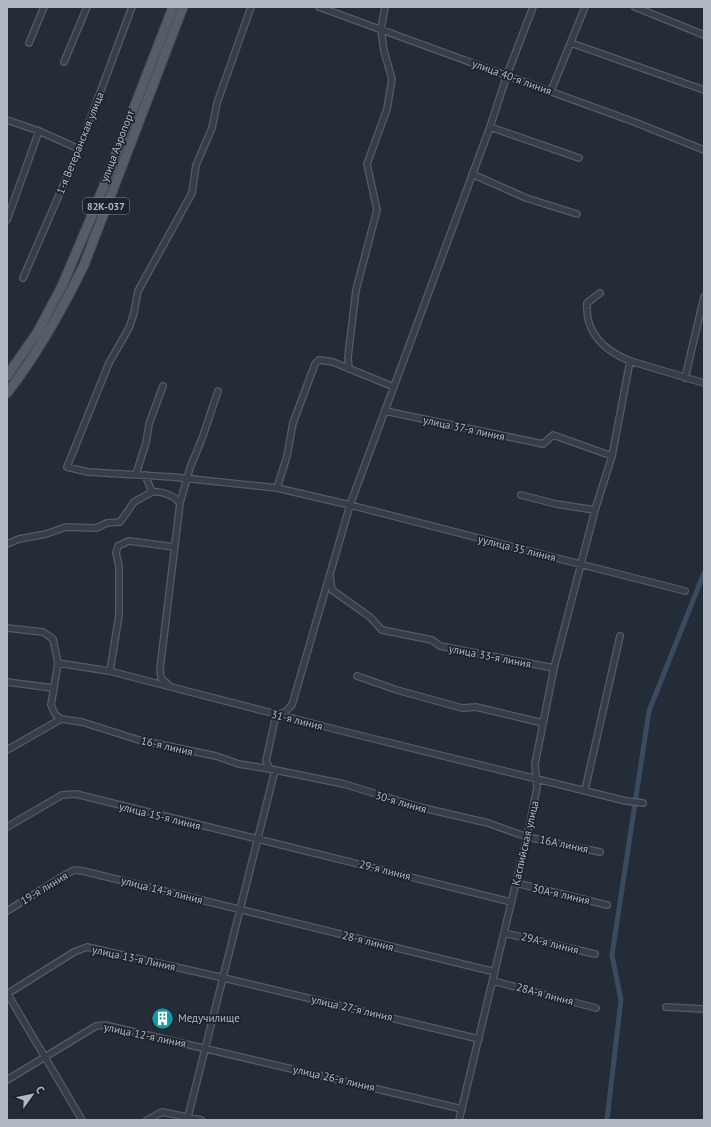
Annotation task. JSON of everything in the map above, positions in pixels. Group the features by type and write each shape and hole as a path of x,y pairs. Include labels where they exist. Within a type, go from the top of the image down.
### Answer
{"main road":[{"name":"улица Аэропорт","path":"7,376 37,333 62,286 96,206 173,7"},
{"name":"улица Аэропорт","path":"7,393 39,349 69,296 84,265 182,7"}],"street":[{"path":"29,43 44,7"},
{"path":"64,62 87,7"},
{"name":"1-я Ветеранская улица","path":"23,278 79,149 132,7"},
{"name":"уулица 35 линия","path":"251,7 217,103 212,128 196,165 192,193 138,291 134,313 129,328 109,363 67,467 88,472 174,476 187,479 277,488 350,505 684,591"},
{"name":"улица 40-я линия","path":"319,7 552,91 704,150"},
{"path":"349,368 348,357 356,290 377,210 367,164 387,109 392,79 384,51 381,30 385,7"},
{"path":"188,1117 242,910 273,769 266,761 276,715 284,712 292,705 350,505 533,7"},
{"path":"552,91 585,7"},
{"path":"634,7 704,35"},
{"path":"571,43 704,90"},
{"path":"7,120 39,131 79,149"},
{"path":"490,127 579,158"},
{"path":"7,220 39,131"},
{"path":"472,174 531,200 577,214"},
{"path":"600,293 587,303 586,315 592,333 605,347 619,357 704,383"},
{"path":"685,378 704,297"},
{"path":"277,488 287,456 293,423 315,364 319,360 349,368 394,387"},
{"name":"Каспийская улица","path":"460,1120 494,981 538,788 535,764 554,668 580,564 612,456 630,361"},
{"path":"136,474 146,443 149,424 163,386"},
{"path":"173,688 164,682 160,674 180,503 218,392"},
{"name":"улица 37-я линия","path":"385,412 544,444 553,436 612,456"},
{"path":"145,475 152,492"},
{"path":"7,544 19,539 46,534 66,527 96,528 107,523 120,522 134,502 152,492 162,492 180,503"},
{"path":"521,495 556,504 595,510"},
{"path":"110,671 119,615 119,566 116,553 118,546 129,541 175,547"},
{"name":"улица 33-я линия","path":"330,571 332,590 370,617 382,630 432,640 440,646 554,668"},
{"path":"7,628 44,632 51,636 55,646 58,663 53,688 52,709 54,714 61,719 7,750"},
{"path":"585,790 620,636"},
{"name":"31-я линия","path":"58,663 110,671 276,715 643,804"},
{"path":"357,676 397,690 462,708 476,707 543,723"},
{"path":"7,682 53,688"},
{"name":"16-я линия","path":"61,719 82,722 139,740 216,756 239,764 273,769"},
{"name":"30-я линия","path":"273,769 344,784 419,807 488,823 527,837"},
{"name":"улица 15-я линия","path":"7,828 62,795 76,794 257,840"},
{"name":"16А линия","path":"527,837 600,852"},
{"name":"29-я линия","path":"257,840 374,867 511,902"},
{"name":"19-я линия","path":"7,911 74,870 83,871"},
{"name":"улица 14-я линия","path":"83,871 242,910"},
{"name":"30А-я линия","path":"516,883 607,905"},
{"name":"28-я линия","path":"242,910 495,972"},
{"name":"29А-я линия","path":"504,932 595,954"},
{"name":"улица 13-я Линия","path":"7,994 74,952 87,948 224,978"},
{"name":"улица 27-я линия","path":"224,978 479,1039"},
{"name":"28А-я линия","path":"494,981 596,1008"},
{"path":"7,994 82,1120"},
{"path":"666,1007 704,1009"},
{"name":"улица 12-я линия","path":"7,1080 96,1026 105,1025 206,1048"},
{"name":"улица 26-я линия","path":"206,1048 462,1109"},
{"path":"147,1120 162,1112 201,1120"}],"waterway":[{"path":"607,1120 621,1000 612,955 649,711 704,573"}],"place":[{"name":"Медучилище","path":"163,1018"}]}
